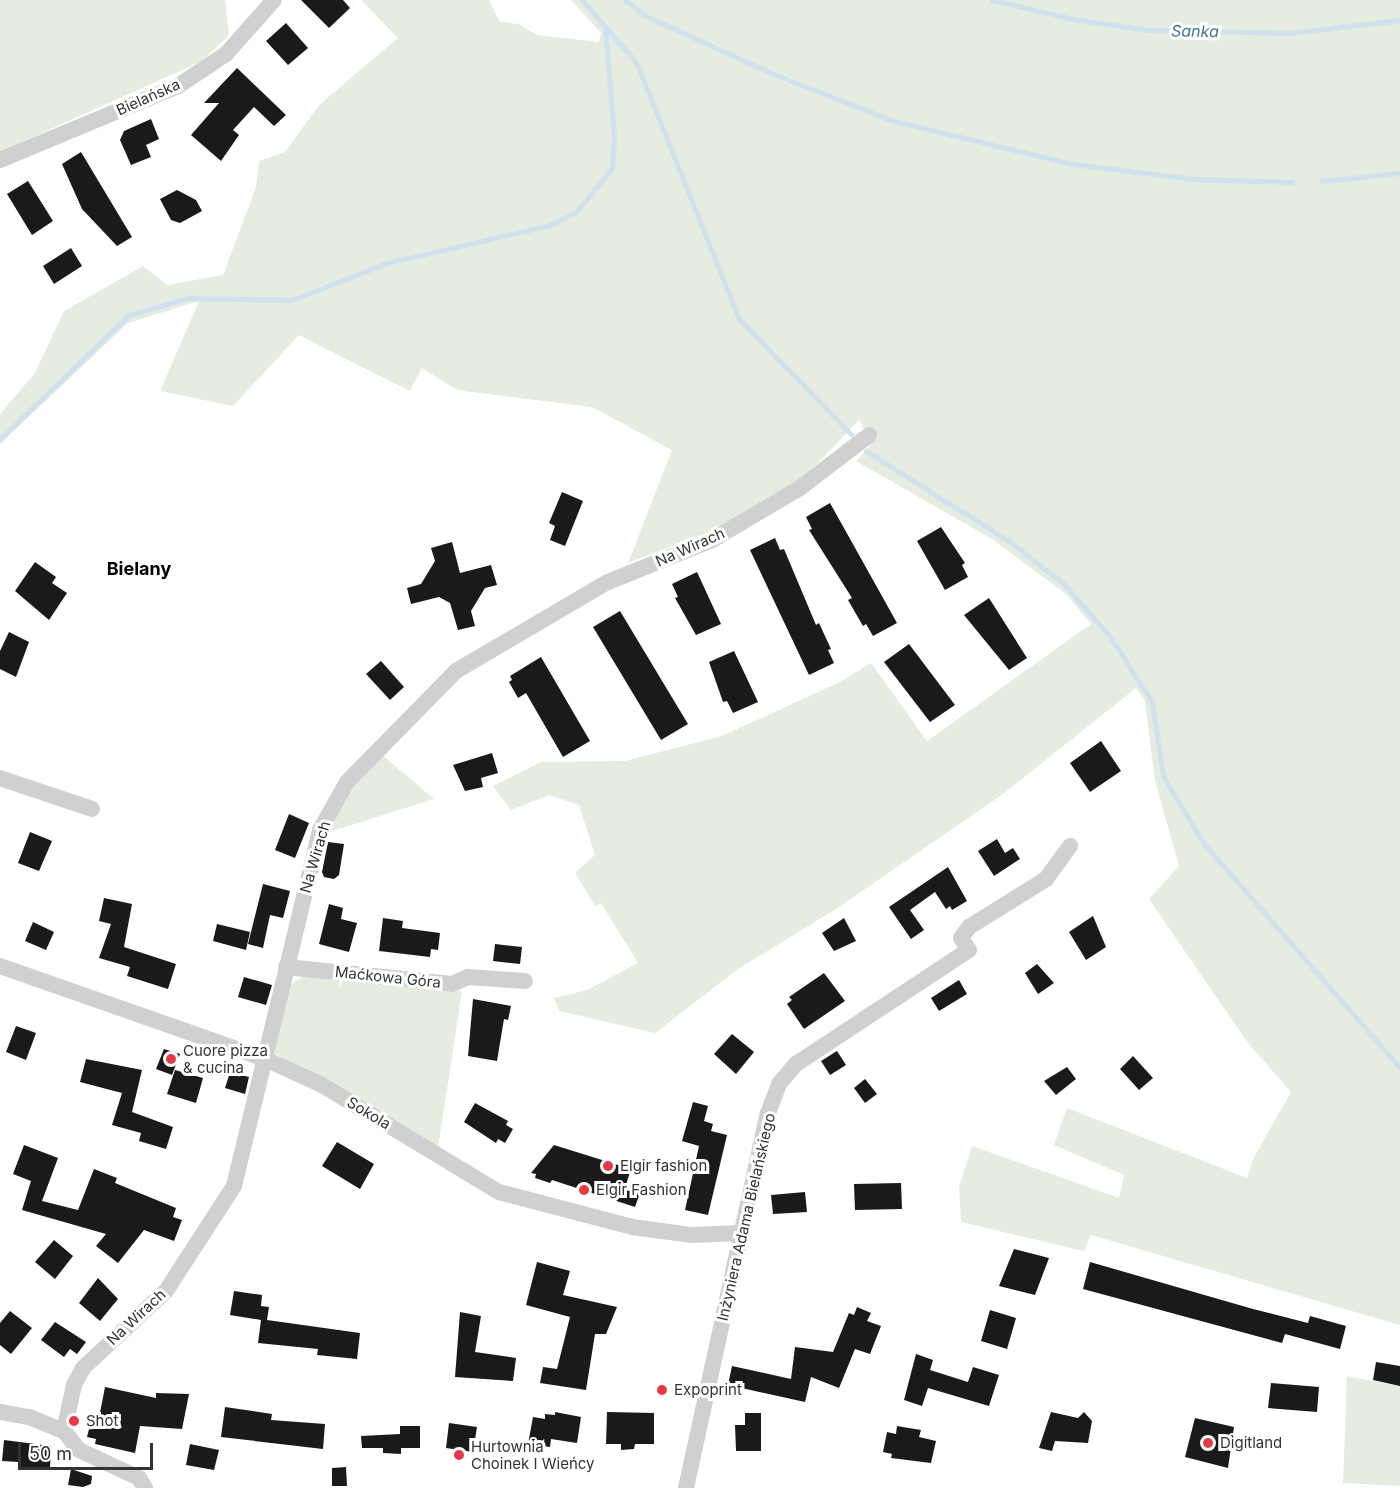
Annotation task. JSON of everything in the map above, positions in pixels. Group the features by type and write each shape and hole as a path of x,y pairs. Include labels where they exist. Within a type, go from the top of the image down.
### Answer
{"street":[{"name":"Bielańska","path":"0,160 178,86 226,54 274,0"},
{"name":"Na Wirach","path":"64,1431 74,1385 83,1368 166,1291 225,1204 248,1140 263,1058 320,830 331,805 347,782 438,686 456,671 608,582 712,540 800,488 869,435"},
{"path":"0,778 92,809"},
{"name":"Inżyniera Adama Bielańskiego","path":"686,1488 768,1113 779,1084 790,1071 969,950 961,938 969,927 1046,879 1070,846"},
{"name":"Sokola","path":"0,966 263,1058 322,1085 499,1192 632,1227 692,1235 741,1233"},
{"name":"Maćkowa Góra","path":"286,967 452,984 468,977 525,981"},
{"path":"0,1412 28,1417 64,1431 79,1450 139,1478 145,1488"}],"shaded area":[{"path":"0,0 225,0 229,35 202,61 0,152"},
{"path":"361,0 489,0 500,22 518,24 537,35 599,42 601,33 571,0 1400,0 1400,1325 1091,1235 1084,1251 961,1222 959,1187 972,1146 1119,1198 1124,1175 1054,1145 1067,1108 1247,1178 1253,1159 1291,1092 1248,1043 1149,899 1179,866 1155,781 1145,701 1136,688 1003,794 836,909 738,969 655,1033 559,1011 554,998 587,990 638,963 601,903 595,906 575,873 595,855 579,805 549,795 511,810 493,786 541,762 625,761 722,736 838,683 871,663 927,741 1091,624 1066,594 992,539 856,461 870,446 860,419 797,485 722,527 628,563 672,450 592,407 457,390 422,368 410,391 299,335 233,406 160,391 199,301 128,323 0,444 0,414 35,373 64,311 143,266 167,285 223,275 256,187 259,161 285,152 319,105 398,38"},
{"path":"380,753 434,799 326,833 336,808"},
{"path":"305,975 462,991 438,1148 274,1053 290,985"},
{"path":"1347,1376 1400,1386 1400,1486 1343,1483"}],"building":[{"path":"301,0 343,0 350,8 329,28"},
{"path":"286,23 308,48 288,65 266,41"},
{"path":"237,68 286,115 274,126 254,107 233,130 239,135 221,161 191,135 219,103 204,103"},
{"path":"151,119 159,139 146,145 151,157 131,165 120,140 124,131"},
{"path":"81,152 132,237 117,246 82,209 62,164"},
{"path":"28,181 53,221 32,235 7,194"},
{"path":"177,190 196,200 202,211 180,223 171,220 160,199"},
{"path":"71,248 82,266 54,284 43,266"},
{"path":"562,492 583,501 565,546 550,540 555,526 549,523"},
{"path":"830,503 897,623 873,636 866,624 863,626 848,600 852,598 809,530 812,529 806,517"},
{"path":"941,527 965,563 962,565 968,577 945,590 917,541"},
{"path":"775,538 780,550 784,549 816,625 819,623 831,649 828,650 834,663 809,675 750,550"},
{"path":"452,542 460,573 491,565 497,585 485,588 471,611 475,626 458,630 450,603 439,597 411,604 407,588 421,584 435,561 431,548"},
{"path":"35,562 56,577 52,583 67,593 49,620 15,591"},
{"path":"697,572 721,624 696,635 675,598 678,597 672,584"},
{"path":"989,598 1027,658 1009,670 964,615"},
{"path":"620,611 688,724 661,740 593,627"},
{"path":"9,632 29,642 16,677 0,669 0,651"},
{"path":"909,644 955,705 930,722 884,662"},
{"path":"734,651 758,702 733,713 727,701 723,702 709,662"},
{"path":"541,657 590,741 563,757 526,693 518,698 509,682 512,680 510,676"},
{"path":"381,661 404,687 390,700 366,674"},
{"path":"1101,741 1121,771 1090,792 1070,763"},
{"path":"492,753 498,773 481,778 483,787 465,791 453,765"},
{"path":"289,814 309,823 295,858 275,850"},
{"path":"30,832 52,841 39,871 18,863"},
{"path":"997,839 1005,853 1013,848 1020,859 994,876 978,851"},
{"path":"328,842 344,844 339,875 334,879 324,877 322,872"},
{"path":"948,867 967,901 952,910 950,906 946,909 935,892 910,910 924,930 911,939 889,907"},
{"path":"263,884 290,891 283,918 270,915 263,948 248,944"},
{"path":"104,898 132,904 124,947 176,964 168,989 127,976 130,967 99,958 111,924 99,921"},
{"path":"329,904 343,908 341,919 357,923 349,952 319,944"},
{"path":"1093,916 1106,947 1086,960 1069,932"},
{"path":"383,918 403,921 402,928 440,933 438,950 431,949 430,957 379,951"},
{"path":"844,918 856,941 834,951 822,933"},
{"path":"33,922 54,932 46,950 25,941"},
{"path":"217,924 250,932 246,950 213,941"},
{"path":"495,944 522,947 520,964 493,961"},
{"path":"1037,964 1054,983 1038,994 1025,973"},
{"path":"824,973 845,1001 804,1029 787,1004 792,1000 789,997"},
{"path":"244,977 272,985 266,1005 238,997"},
{"path":"959,980 967,994 939,1011 931,998"},
{"path":"473,999 511,1006 508,1020 504,1019 497,1061 468,1056"},
{"path":"16,1026 36,1033 26,1060 6,1052"},
{"path":"732,1034 754,1052 736,1074 714,1054"},
{"path":"164,1049 180,1054 172,1075 156,1069"},
{"path":"837,1051 846,1065 830,1075 821,1061"},
{"path":"1133,1056 1153,1078 1139,1090 1120,1069"},
{"path":"86,1059 142,1070 132,1112 173,1127 166,1149 139,1141 141,1133 112,1125 122,1093 80,1082"},
{"path":"1067,1067 1076,1079 1056,1095 1044,1081"},
{"path":"175,1070 203,1078 196,1103 167,1094"},
{"path":"230,1072 249,1077 245,1094 225,1088"},
{"path":"865,1079 877,1094 865,1103 854,1088"},
{"path":"693,1102 708,1106 704,1121 713,1124 711,1131 727,1135 708,1215 685,1210 699,1146 682,1141"},
{"path":"475,1103 508,1121 506,1125 513,1129 505,1143 498,1139 496,1143 464,1122"},
{"path":"337,1142 374,1164 360,1189 322,1166"},
{"path":"24,1145 58,1158 42,1201 78,1210 94,1169 117,1178 115,1183 176,1208 173,1217 182,1220 174,1241 144,1230 118,1263 96,1246 106,1234 22,1210 31,1181 13,1174"},
{"path":"554,1145 631,1169 625,1188 640,1193 635,1207 552,1180 550,1183 535,1178 536,1174 531,1173"},
{"path":"901,1183 902,1209 855,1210 854,1184"},
{"path":"805,1192 807,1212 773,1214 771,1195"},
{"path":"54,1240 73,1256 55,1279 35,1262"},
{"path":"1014,1249 1049,1258 1035,1295 999,1286"},
{"path":"537,1262 570,1271 563,1295 617,1307 606,1334 595,1334 586,1390 540,1383 543,1367 557,1369 570,1317 526,1305"},
{"path":"1090,1262 1308,1323 1310,1316 1346,1326 1340,1349 1285,1334 1282,1343 1083,1289"},
{"path":"98,1278 118,1299 100,1321 79,1303"},
{"path":"234,1291 262,1295 261,1306 269,1307 267,1320 360,1333 357,1359 317,1355 318,1349 258,1343 261,1320 230,1315"},
{"path":"857,1307 871,1313 867,1321 881,1326 870,1354 855,1349 839,1388 811,1377 805,1402 728,1385 732,1366 791,1379 795,1347 833,1352 849,1313 854,1315"},
{"path":"990,1310 1016,1318 1007,1349 981,1341"},
{"path":"10,1311 32,1328 11,1354 0,1345 0,1323"},
{"path":"460,1312 481,1316 475,1352 516,1358 513,1381 455,1377"},
{"path":"55,1322 86,1342 77,1354 70,1349 64,1357 41,1340"},
{"path":"916,1354 933,1360 930,1370 968,1382 973,1367 999,1375 989,1406 928,1388 922,1406 904,1400"},
{"path":"1376,1362 1400,1366 1400,1386 1373,1380"},
{"path":"1271,1383 1319,1387 1317,1412 1268,1408"},
{"path":"105,1387 156,1398 156,1393 189,1394 182,1429 140,1426 135,1453 95,1444 96,1439 87,1437 91,1421 98,1423"},
{"path":"225,1407 272,1414 271,1420 325,1424 323,1449 221,1437"},
{"path":"555,1412 581,1417 577,1443 551,1439 550,1447 528,1444 533,1417 545,1419 545,1414 555,1415"},
{"path":"607,1412 654,1413 654,1444 635,1444 634,1449 621,1450 621,1444 606,1444"},
{"path":"1051,1412 1078,1418 1084,1412 1092,1421 1088,1443 1055,1441 1052,1451 1039,1448"},
{"path":"745,1413 761,1413 761,1451 736,1451 735,1425 745,1425"},
{"path":"1195,1418 1234,1427 1228,1468 1185,1457"},
{"path":"449,1423 477,1427 473,1452 446,1448"},
{"path":"400,1426 420,1426 420,1448 401,1448 401,1454 383,1453 383,1448 362,1448 361,1436 400,1434"},
{"path":"897,1426 921,1430 919,1437 936,1441 931,1463 891,1458 892,1454 883,1452 887,1432 896,1434"},
{"path":"4,1440 51,1446 50,1468 19,1467 19,1462 2,1461"},
{"path":"190,1444 219,1450 214,1470 186,1465"},
{"path":"346,1467 347,1486 332,1486 332,1468"},
{"name":"Shot","path":"71,1469 92,1476 91,1484 83,1487 68,1485"}],"waterway":[{"path":"582,0 636,62 739,319 851,434"},
{"path":"625,0 646,16 771,73 891,120 1072,164 1195,179 1292,182"},
{"name":"Sanka","path":"992,0 1073,19 1147,30 1290,33 1400,20"},
{"path":"0,439 129,315 188,298 292,300 387,263 550,225 577,211 612,168 614,136 605,27"},
{"path":"1322,181 1400,173"},
{"path":"866,451 1009,541 1063,583 1111,638 1152,702 1163,776 1205,845 1400,1068"}],"place":[{"name":"Cuore pizza & cucina","path":"171,1059"},
{"name":"Elgir fashion","path":"608,1166"},
{"name":"Elgir Fashion","path":"584,1190"},
{"name":"Expoprint","path":"662,1390"},
{"name":"Shot","path":"74,1421"},
{"name":"Digitland","path":"1208,1443"},
{"name":"Hurtownia Choinek I Wieńcy","path":"459,1455"}],"district":[{"name":"Bielany","path":"139,569"}]}
